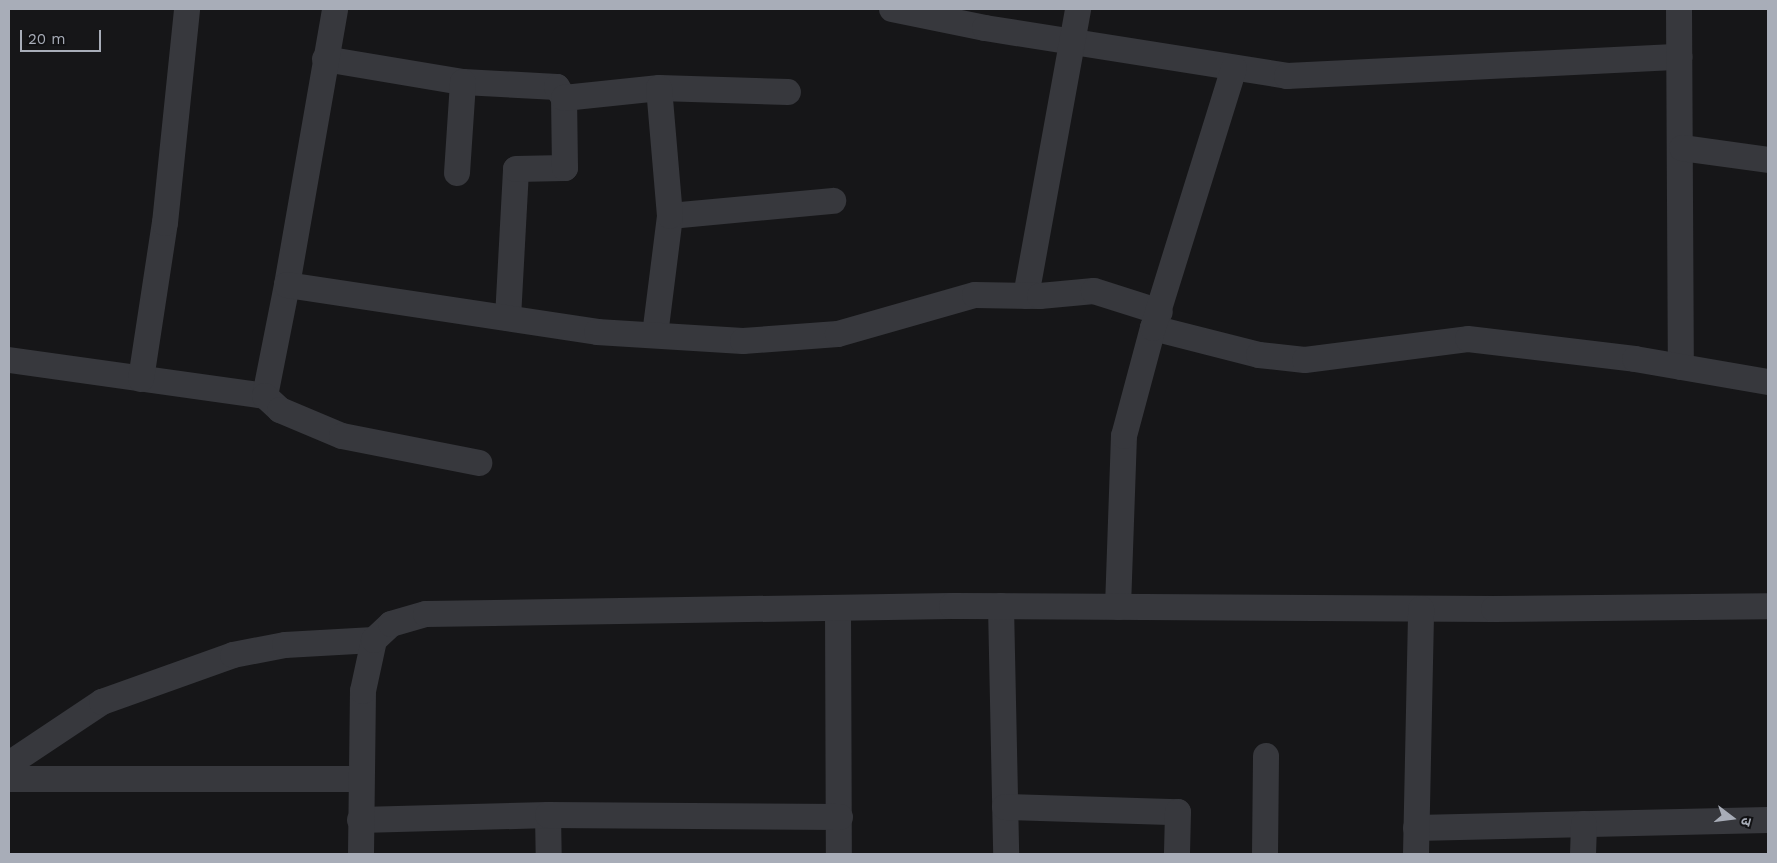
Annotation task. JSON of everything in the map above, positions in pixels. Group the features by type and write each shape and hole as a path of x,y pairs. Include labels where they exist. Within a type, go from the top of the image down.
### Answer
{"street":[{"path":"141,379 165,223 187,9"},
{"path":"265,396 287,285 335,9"},
{"path":"892,9 1073,43 1287,76 1680,57"},
{"path":"1026,296 1078,9"},
{"path":"1679,9 1682,148 1682,367"},
{"path":"325,59 463,82 557,87 564,98 565,168 516,170 508,318"},
{"path":"1118,607 1124,436 1156,320 1234,68"},
{"path":"458,173 463,82"},
{"path":"655,335 670,216 659,88"},
{"path":"564,98 659,88 788,92"},
{"path":"1682,148 1768,160"},
{"path":"670,216 833,201"},
{"path":"287,285 508,318 655,335 743,341 838,334 975,295 1026,296 1094,291 1156,320 1259,355 1305,360 1468,339 1682,367 1768,382"},
{"path":"9,360 265,396 288,414 342,436 479,463"},
{"path":"1001,606 1006,854"},
{"path":"361,854 359,779 363,691 374,640 391,624 426,614 1001,606 1421,609 1768,606"},
{"path":"838,608 839,854"},
{"path":"1416,854 1421,609"},
{"path":"9,764 102,702 233,654 285,645 374,640"},
{"path":"1265,854 1266,756"},
{"path":"9,779 359,779"},
{"path":"1005,807 1178,812 1177,854"},
{"path":"360,820 548,815 840,817"},
{"path":"548,815 549,854"},
{"path":"1416,828 1768,820"},
{"path":"1583,854 1584,824"}]}
